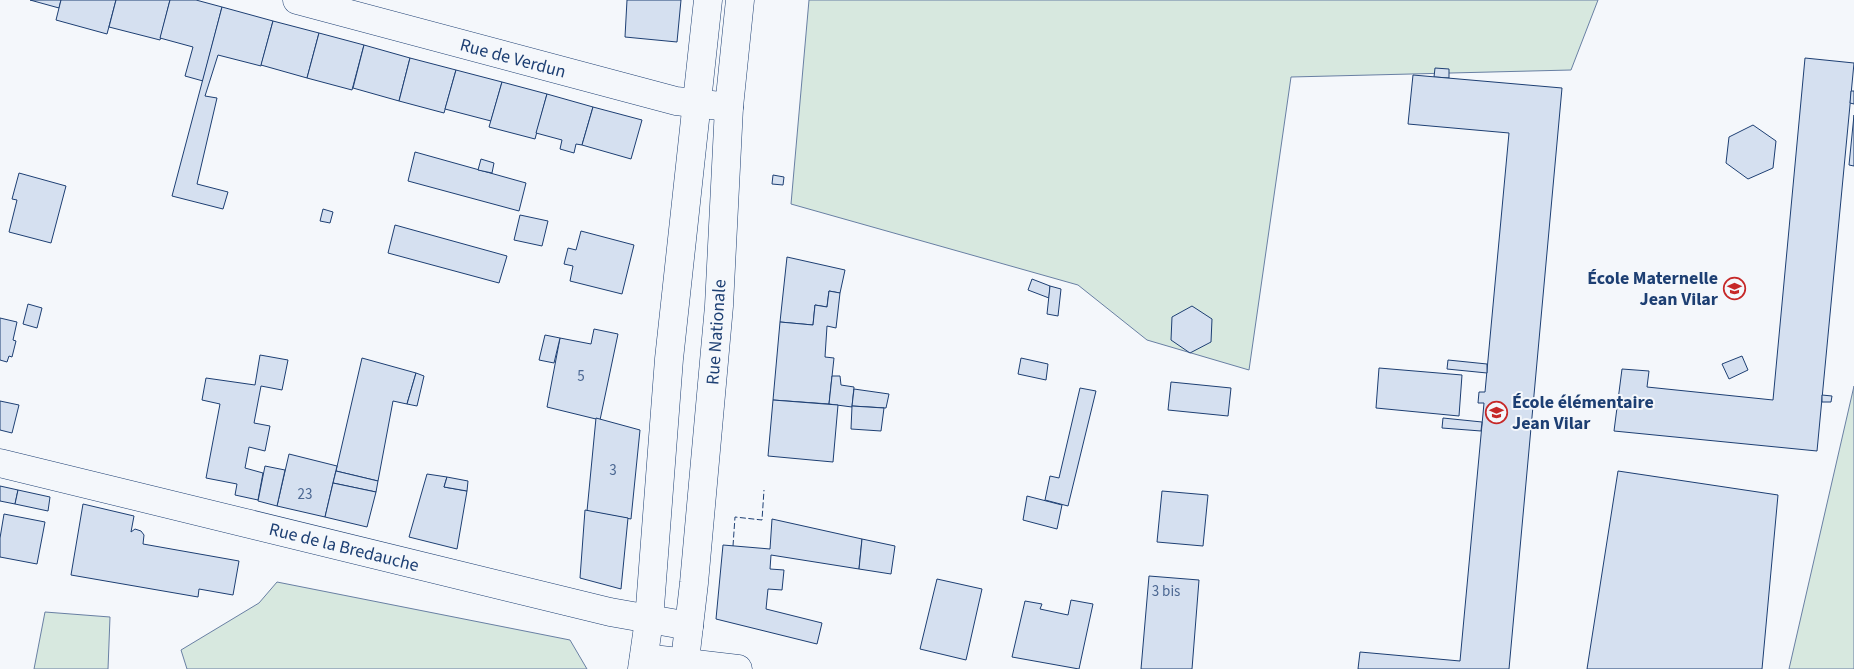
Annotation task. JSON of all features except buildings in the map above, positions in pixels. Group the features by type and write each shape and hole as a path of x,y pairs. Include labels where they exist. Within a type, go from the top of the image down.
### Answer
{"main road":[{"name":"Rue de Verdun","path":"297,0 676,101 729,107"},
{"path":"708,0 669,359 650,620 643,664 738,669"},
{"name":"Rue Nationale","path":"685,666 719,306 729,107 740,0"},
{"name":"Rue de la Bredauche","path":"0,463 650,620 689,626"}],"shaded area":[{"path":"809,0 1598,0 1571,70 1291,77 1249,370 1147,340 1078,285 791,204"},
{"path":"1854,386 1854,669 1789,669"},
{"path":"277,582 570,640 587,669 187,669 181,650 259,603"},
{"path":"45,612 110,617 108,669 34,669"}],"fence":[{"path":"733,546 735,517 762,520 764,490"}],"place":[{"name":"École Maternelle Jean Vilar","path":"1734,288"},
{"name":"École élémentaire Jean Vilar","path":"1496,412"}]}
